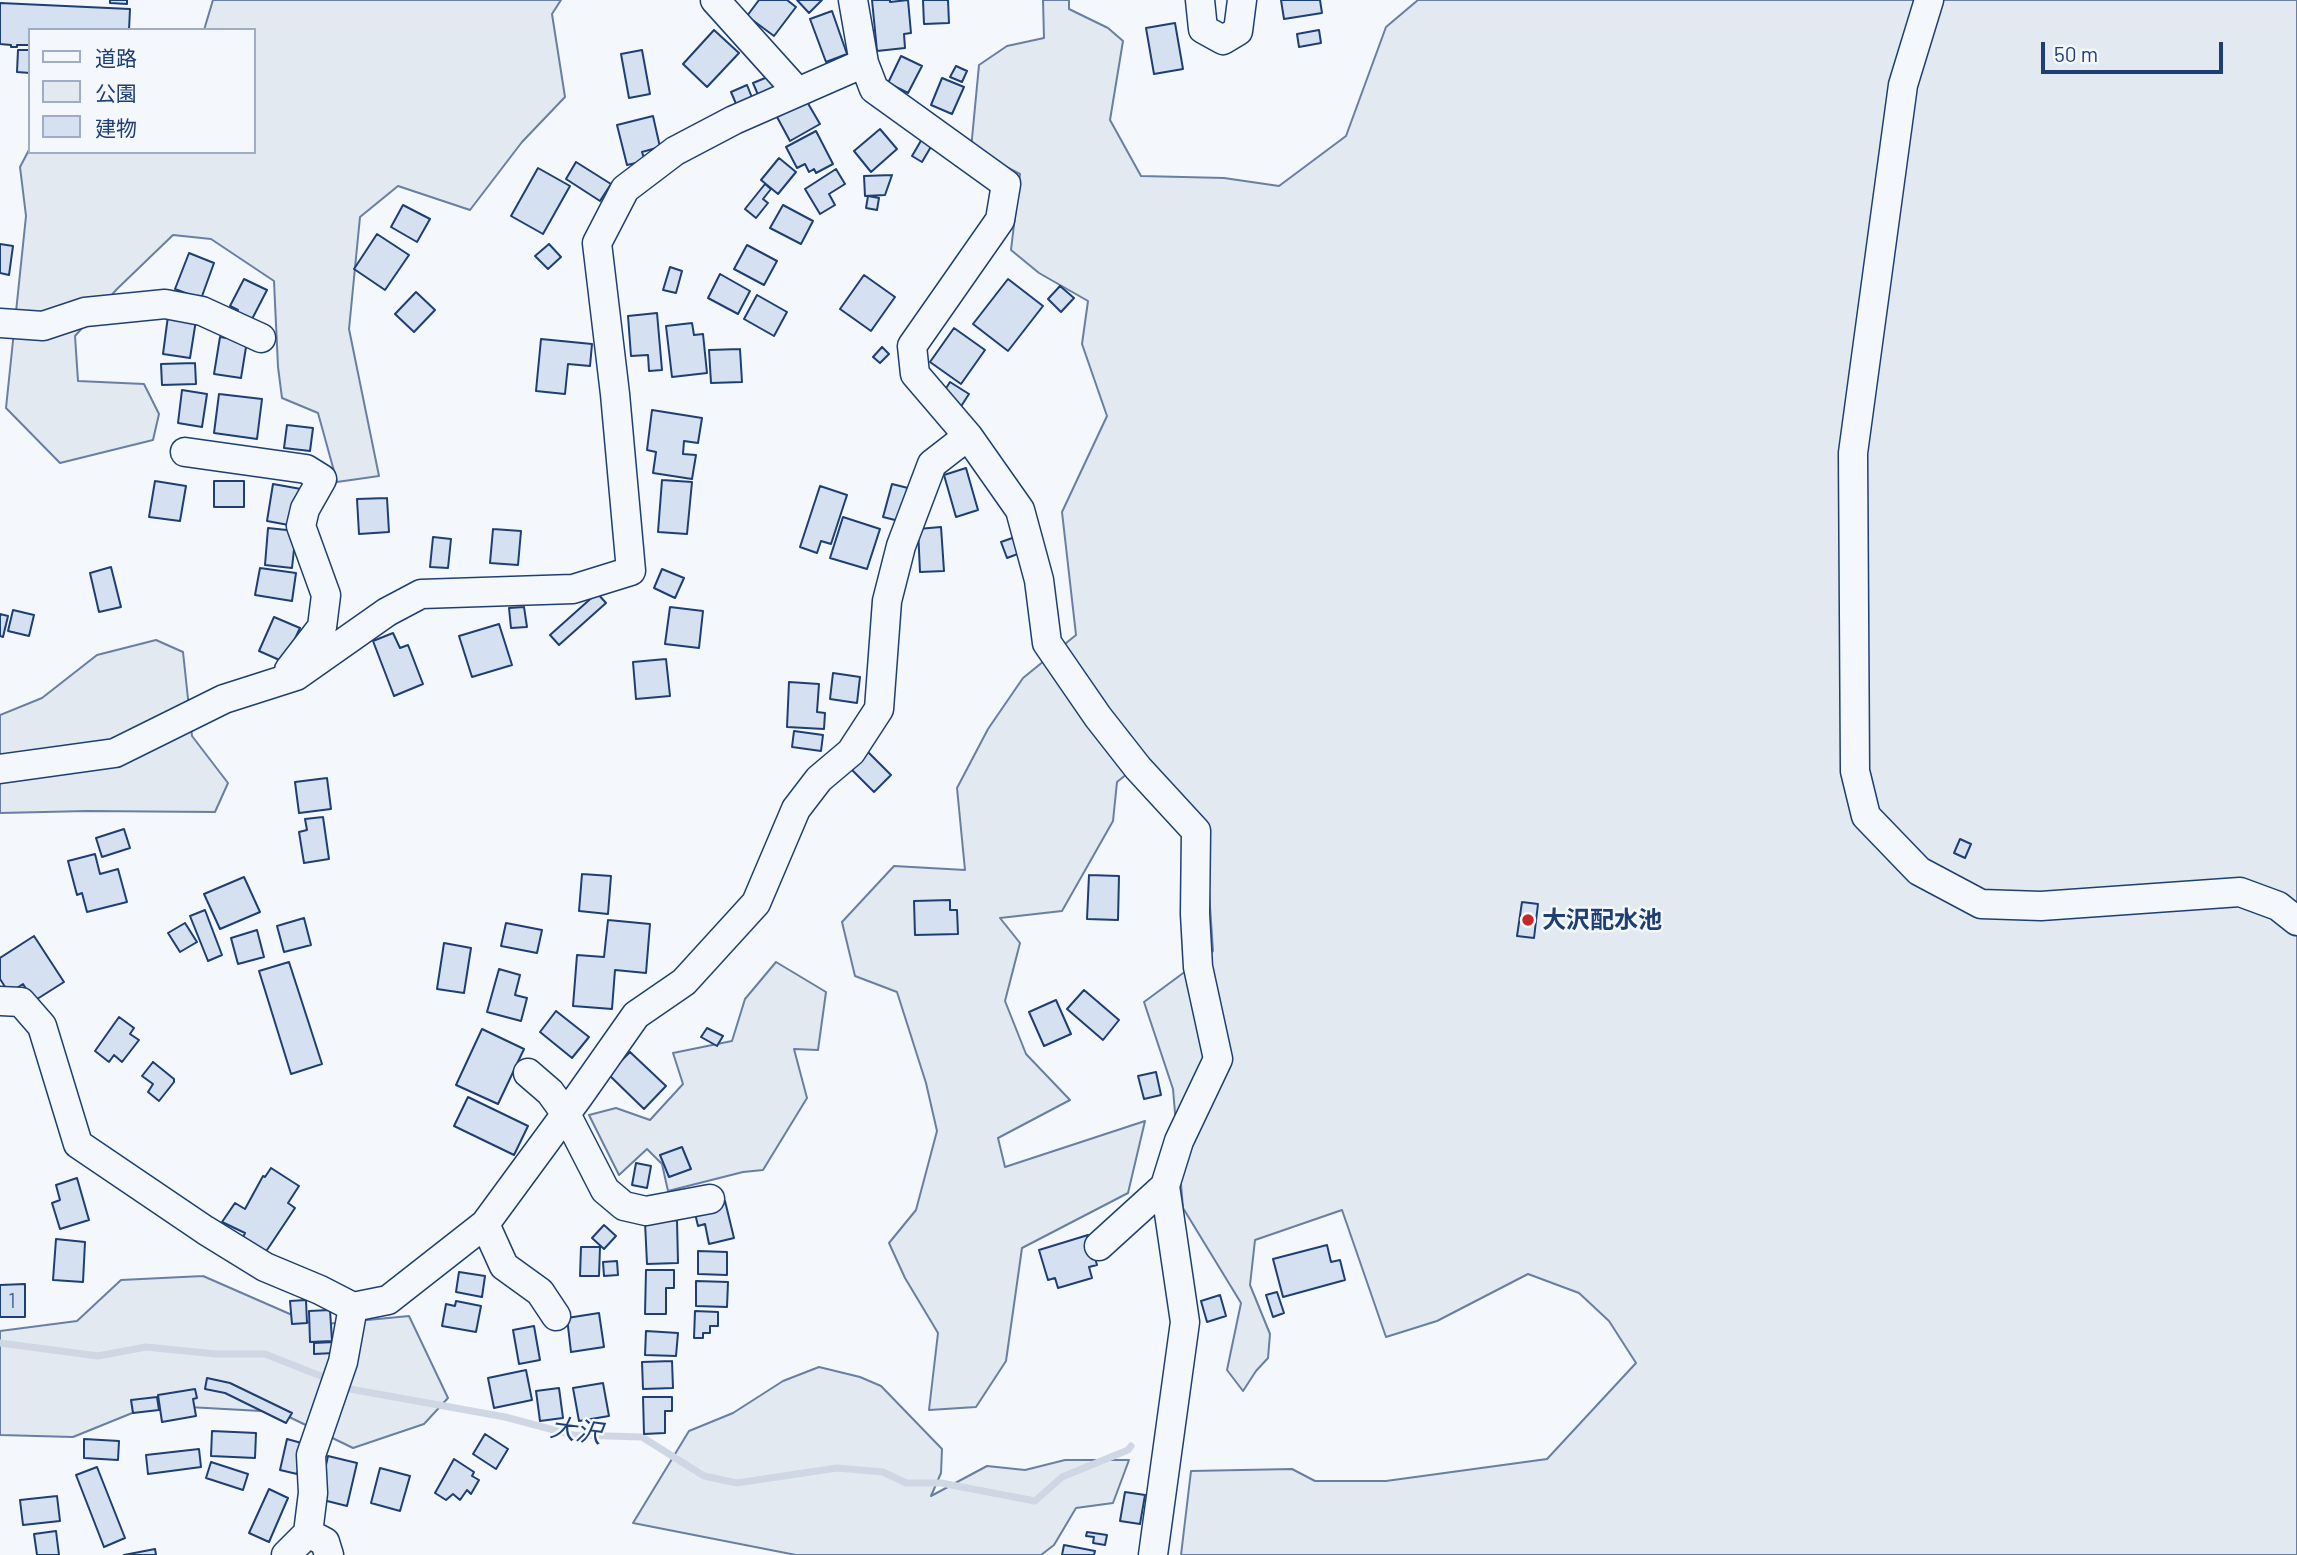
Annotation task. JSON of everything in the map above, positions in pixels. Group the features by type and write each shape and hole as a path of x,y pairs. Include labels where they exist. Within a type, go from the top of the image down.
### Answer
{"street":[{"path":"715,0 797,91"},
{"path":"853,0 864,63 874,89 1006,184 1000,220 912,346 915,374 968,436 1020,510 1039,580 1048,643 1098,717 1138,768 1196,831 1195,914 1198,967 1218,1059 1179,1142 1165,1186 1185,1322 1153,1555"},
{"path":"1200,0 1203,29 1223,40 1238,30 1242,0"},
{"path":"1929,0 1903,85 1853,453 1855,771 1866,816 1919,871 1981,904 2041,906 2240,892 2278,906 2297,921"},
{"path":"0,769 115,754 224,699 296,676 387,612 421,594 573,589 631,571 615,394 597,243 625,189 675,151 734,120 864,63"},
{"path":"0,323 43,326 85,312 164,304 202,311 261,338"},
{"path":"0,1001 22,1002 42,1026 78,1144 265,1267 352,1307 388,1300 485,1224 636,1015 684,982 756,903 796,809 819,779 851,752 879,709 887,601 901,546 932,464 968,436"},
{"path":"185,452 306,469 322,479 305,509 300,526 326,595 322,627 280,681"},
{"path":"528,1073 550,1092 566,1114 605,1190 624,1206 646,1211 710,1199"},
{"path":"1099,1246 1165,1186"},
{"path":"485,1224 504,1266 540,1292 556,1317"},
{"path":"286,1555 309,1533 313,1493 311,1455 343,1362 352,1307"},
{"path":"309,1533 325,1542 329,1555"}],"green space":[{"path":"213,0 561,0 552,14 565,97 522,142 470,210 398,186 360,217 349,329 379,476 337,482 318,413 282,398 274,281 211,239 173,235 117,289 75,336 78,381 144,384 159,414 153,440 60,463 6,408 26,216 20,167 28,152 28,154 256,154 256,28 205,28"},
{"path":"1043,0 1069,0 1069,9 1108,28 1123,41 1110,120 1141,176 1224,178 1279,186 1346,136 1386,27 1418,0 2297,0 2297,1555 1181,1555 1191,1471 1292,1469 1315,1481 1386,1481 1547,1459 1636,1363 1609,1321 1579,1293 1528,1274 1437,1321 1386,1337 1342,1210 1255,1240 1250,1285 1270,1334 1268,1358 1243,1391 1227,1370 1241,1303 1183,1208 1173,1089 1144,1002 1213,951 1205,832 1147,758 1117,782 1113,821 1062,911 1000,918 1020,943 1005,1001 1026,1054 1070,1100 998,1138 1005,1167 1145,1121 1128,1193 1022,1248 1006,1361 976,1407 929,1410 938,1333 905,1278 889,1243 916,1210 937,1131 926,1083 897,992 855,976 842,922 894,866 965,870 957,788 988,729 1023,678 1076,635 1062,512 1107,416 1082,344 1088,301 1039,273 1011,250 1020,174 971,149 979,65 1007,46 1044,38"},
{"path":"156,640 183,652 192,736 228,783 215,812 0,813 0,715 42,698 97,655"},
{"path":"776,962 826,992 818,1050 794,1049 807,1098 763,1170 743,1172 668,1191 662,1164 647,1149 619,1175 589,1115 616,1108 650,1120 683,1084 673,1053 732,1041 745,999"},
{"path":"203,1276 315,1325 409,1316 448,1398 424,1424 353,1448 279,1412 152,1405 73,1437 0,1435 0,1331 77,1321 121,1280"},
{"path":"819,1367 860,1377 881,1386 942,1449 941,1473 931,1496 987,1466 1025,1470 1065,1460 1129,1460 1113,1503 1076,1508 1054,1545 1041,1555 796,1555 633,1523 689,1431 733,1413 783,1381"}],"building":[{"path":"110,0 127,0 127,4 110,3"},
{"path":"759,0 787,0 796,7 774,36 747,16"},
{"path":"797,0 822,0 809,13"},
{"path":"872,0 908,0 911,33 904,34 905,48 877,51"},
{"path":"923,0 948,0 949,23 924,24"},
{"path":"1281,0 1320,0 1322,13 1284,19"},
{"path":"0,3 130,9 129,28 28,28 28,45 11,47 0,44"},
{"path":"832,11 847,54 826,62 810,19"},
{"path":"1175,23 1183,69 1154,74 1146,28"},
{"path":"714,30 739,53 707,87 683,64"},
{"path":"1319,30 1321,43 1299,47 1297,34"},
{"path":"18,50 28,50 28,73 17,72"},
{"path":"642,50 650,94 629,98 621,54"},
{"path":"901,56 922,66 908,93 888,83"},
{"path":"956,66 967,71 962,82 950,77"},
{"path":"770,76 775,91 759,97 753,83"},
{"path":"942,78 964,87 952,114 931,105"},
{"path":"747,85 753,100 737,106 731,92"},
{"path":"806,100 820,124 790,141 777,117"},
{"path":"653,116 660,147 642,152 645,161 627,165 617,125"},
{"path":"880,129 897,149 871,172 854,151"},
{"path":"816,131 833,164 816,173 814,169 809,172 805,164 797,168 786,147"},
{"path":"922,139 932,145 922,162 912,156"},
{"path":"779,158 796,172 778,194 761,180"},
{"path":"576,162 611,184 600,201 566,179"},
{"path":"538,168 570,186 543,234 511,216"},
{"path":"836,169 845,184 829,194 835,205 820,214 805,189"},
{"path":"892,175 885,195 865,196 864,176"},
{"path":"765,184 771,189 763,199 768,203 756,218 745,209"},
{"path":"868,196 879,198 877,210 866,208"},
{"path":"403,205 430,219 417,242 391,227"},
{"path":"783,205 813,221 801,244 770,228"},
{"path":"377,234 409,255 385,290 354,269"},
{"path":"0,244 13,246 9,275 0,273"},
{"path":"549,244 561,257 548,269 535,256"},
{"path":"747,245 777,261 764,285 734,269"},
{"path":"189,253 214,263 201,299 175,289"},
{"path":"670,267 682,271 676,293 663,290"},
{"path":"720,274 750,291 738,314 708,298"},
{"path":"864,275 895,297 871,331 840,309"},
{"path":"244,279 267,290 250,323 235,315 238,310 230,306"},
{"path":"1008,279 1043,306 1008,351 973,324"},
{"path":"1060,286 1074,298 1061,312 1048,299"},
{"path":"416,292 435,310 414,332 395,314"},
{"path":"757,295 787,312 774,336 744,319"},
{"path":"657,313 662,370 649,371 648,355 631,356 628,316"},
{"path":"168,316 196,320 190,358 163,354"},
{"path":"692,323 694,335 703,334 707,373 672,377 666,326"},
{"path":"954,328 985,350 961,384 930,362"},
{"path":"220,337 247,341 241,378 214,374"},
{"path":"541,339 592,344 590,366 568,364 565,394 536,391"},
{"path":"882,347 889,354 880,363 873,357"},
{"path":"740,349 742,382 711,383 709,350"},
{"path":"195,363 196,384 162,385 161,364"},
{"path":"950,382 969,394 960,408 941,396"},
{"path":"182,390 207,394 202,427 178,423"},
{"path":"219,394 262,399 257,439 214,433"},
{"path":"652,410 702,418 698,443 684,441 683,454 696,455 692,479 653,473 656,452 647,450"},
{"path":"287,425 313,428 310,451 284,448"},
{"path":"966,468 978,510 956,517 944,475"},
{"path":"662,480 692,482 687,534 658,532"},
{"path":"155,481 186,486 180,521 149,517"},
{"path":"214,481 244,481 244,507 214,507"},
{"path":"273,484 301,489 294,526 267,521"},
{"path":"892,484 908,488 899,521 883,517"},
{"path":"820,486 847,495 831,544 821,541 817,553 800,547"},
{"path":"387,498 389,532 359,534 357,499"},
{"path":"843,517 880,529 867,569 830,558"},
{"path":"941,527 944,571 920,572 918,529"},
{"path":"268,528 296,531 292,568 265,565"},
{"path":"493,529 521,531 518,565 490,563"},
{"path":"1018,536 1023,552 1007,558 1001,542"},
{"path":"433,537 451,539 448,568 430,567"},
{"path":"111,567 121,607 99,612 90,573"},
{"path":"260,568 296,573 292,601 255,595"},
{"path":"662,569 684,578 675,598 654,588"},
{"path":"597,593 606,603 559,645 550,635"},
{"path":"524,607 527,627 511,628 509,608"},
{"path":"670,607 703,611 699,648 665,644"},
{"path":"13,610 34,615 29,636 8,631"},
{"path":"0,614 8,616 3,637 0,636"},
{"path":"274,617 300,628 284,662 259,651"},
{"path":"499,624 512,665 472,677 459,636"},
{"path":"393,633 400,648 408,645 423,684 394,696 373,641"},
{"path":"666,659 670,696 636,699 633,662"},
{"path":"833,673 860,677 857,703 830,699"},
{"path":"789,682 819,684 817,712 825,713 824,729 787,727"},
{"path":"794,731 823,735 821,751 792,747"},
{"path":"867,751 891,775 874,792 850,768"},
{"path":"327,778 331,809 299,813 295,782"},
{"path":"323,817 329,859 304,863 299,832 307,830 305,819"},
{"path":"124,829 130,848 102,857 96,838"},
{"path":"1960,839 1971,844 1965,858 1954,853"},
{"path":"95,854 100,874 118,869 127,902 87,912 82,893 77,895 68,861"},
{"path":"582,874 611,876 608,914 579,911"},
{"path":"1089,875 1119,876 1118,920 1087,919"},
{"path":"244,877 260,912 220,929 204,894"},
{"path":"950,900 950,910 957,910 958,934 915,935 914,901"},
{"name":"大沢配水池","path":"1522,902 1538,904 1534,938 1517,936"},
{"path":"205,910 222,955 208,961 190,916"},
{"path":"304,918 311,945 284,952 277,926"},
{"path":"608,920 650,924 646,973 615,970 612,1009 573,1006 577,955 604,957"},
{"path":"185,923 197,942 180,952 168,933"},
{"path":"506,923 542,930 537,953 501,946"},
{"path":"257,930 264,957 238,964 231,938"},
{"path":"34,936 64,982 34,1001 23,984 9,993 0,979 0,958"},
{"path":"444,943 471,948 464,993 437,989"},
{"path":"289,962 322,1064 291,1074 259,971"},
{"path":"499,969 520,975 515,995 527,998 521,1021 487,1012"},
{"path":"1084,990 1119,1020 1103,1040 1067,1009"},
{"path":"1056,1000 1071,1034 1044,1046 1029,1012"},
{"path":"556,1011 589,1037 572,1058 540,1032"},
{"path":"119,1017 134,1028 130,1034 139,1040 122,1062 114,1055 109,1062 95,1051"},
{"path":"707,1028 723,1036 717,1046 701,1037"},
{"path":"482,1029 524,1049 498,1104 456,1085"},
{"path":"630,1052 666,1086 644,1109 608,1074"},
{"path":"153,1062 174,1079 159,1101 148,1092 153,1084 142,1076"},
{"path":"1156,1072 1161,1095 1144,1099 1138,1076"},
{"path":"468,1097 528,1126 514,1155 454,1126"},
{"path":"682,1147 691,1169 669,1177 660,1155"},
{"path":"636,1163 651,1166 647,1188 632,1185"},
{"path":"271,1168 299,1186 288,1203 295,1208 265,1253 242,1239 245,1233 222,1222 235,1203 245,1209 263,1176 265,1177"},
{"path":"77,1178 89,1220 60,1229 52,1203 60,1200 56,1185"},
{"path":"725,1201 734,1238 709,1244 705,1224 698,1226 694,1209"},
{"path":"677,1220 678,1263 647,1264 645,1222"},
{"path":"604,1225 616,1236 604,1249 592,1238"},
{"path":"1088,1235 1097,1265 1089,1267 1092,1278 1058,1288 1055,1278 1048,1280 1039,1250"},
{"path":"56,1239 85,1242 83,1282 53,1280"},
{"path":"1327,1245 1331,1262 1340,1260 1345,1280 1283,1297 1273,1259"},
{"path":"581,1247 600,1247 599,1276 580,1276"},
{"path":"698,1251 727,1252 727,1275 698,1274"},
{"path":"617,1261 618,1275 604,1276 603,1262"},
{"path":"646,1270 674,1270 674,1288 666,1288 666,1314 645,1314"},
{"path":"459,1272 485,1276 482,1297 456,1292"},
{"path":"696,1281 728,1282 727,1307 696,1306"},
{"path":"25,1284 25,1317 0,1317 0,1285"},
{"path":"1277,1292 1284,1313 1273,1317 1266,1295"},
{"path":"1220,1295 1226,1316 1207,1322 1201,1301"},
{"path":"306,1300 307,1323 292,1324 290,1301"},
{"path":"456,1301 481,1306 476,1332 442,1326 446,1304 455,1306"},
{"path":"330,1310 332,1341 310,1342 309,1311"},
{"path":"695,1311 718,1312 718,1326 710,1326 710,1333 703,1333 703,1338 694,1338"},
{"path":"599,1313 604,1347 571,1352 567,1318"},
{"path":"534,1326 540,1360 519,1364 513,1330"},
{"path":"646,1331 678,1333 676,1356 645,1355"},
{"path":"334,1342 334,1353 314,1354 314,1343"},
{"path":"672,1361 673,1388 643,1389 642,1362"},
{"path":"526,1370 532,1400 494,1408 488,1378"},
{"path":"207,1378 230,1383 292,1413 286,1423 225,1393 205,1389"},
{"path":"603,1383 609,1416 579,1421 573,1388"},
{"path":"559,1388 563,1418 540,1421 536,1391"},
{"path":"195,1389 197,1398 193,1399 196,1416 162,1422 158,1395"},
{"path":"157,1397 159,1410 133,1413 131,1400"},
{"path":"643,1397 672,1397 672,1411 665,1411 665,1433 644,1434"},
{"path":"212,1431 256,1433 255,1458 211,1456"},
{"path":"485,1434 508,1449 496,1469 473,1454"},
{"path":"84,1439 119,1441 118,1460 84,1458"},
{"path":"287,1439 305,1444 297,1474 280,1470"},
{"path":"199,1449 201,1467 148,1474 146,1455"},
{"path":"328,1456 357,1463 347,1506 323,1500 320,1492"},
{"path":"454,1459 474,1472 472,1476 479,1480 471,1494 467,1490 460,1500 453,1494 446,1500 435,1493"},
{"path":"211,1462 248,1474 243,1490 206,1478"},
{"path":"97,1467 125,1538 104,1547 76,1475"},
{"path":"380,1468 410,1476 400,1511 371,1503"},
{"path":"269,1489 288,1498 269,1542 249,1533"},
{"path":"1125,1492 1145,1495 1140,1524 1120,1521"},
{"path":"57,1496 60,1521 23,1525 20,1500"},
{"path":"56,1531 59,1555 37,1555 34,1534"},
{"path":"1087,1532 1107,1535 1105,1545 1093,1543 1094,1537 1086,1536"},
{"path":"1064,1545 1095,1551 1094,1555 1062,1555"},
{"path":"155,1549 156,1555 124,1555"}],"waterway":[{"name":"大沢","path":"0,1343 98,1356 146,1347 216,1354 265,1354 331,1380"},
{"name":"大沢","path":"342,1385 350,1389 505,1417 573,1435 642,1437 704,1476 737,1483 837,1468 883,1472 906,1483 941,1483 1035,1501 1062,1477 1128,1450 1131,1446"}],"place":[{"name":"大沢配水池","path":"1528,920"}]}
